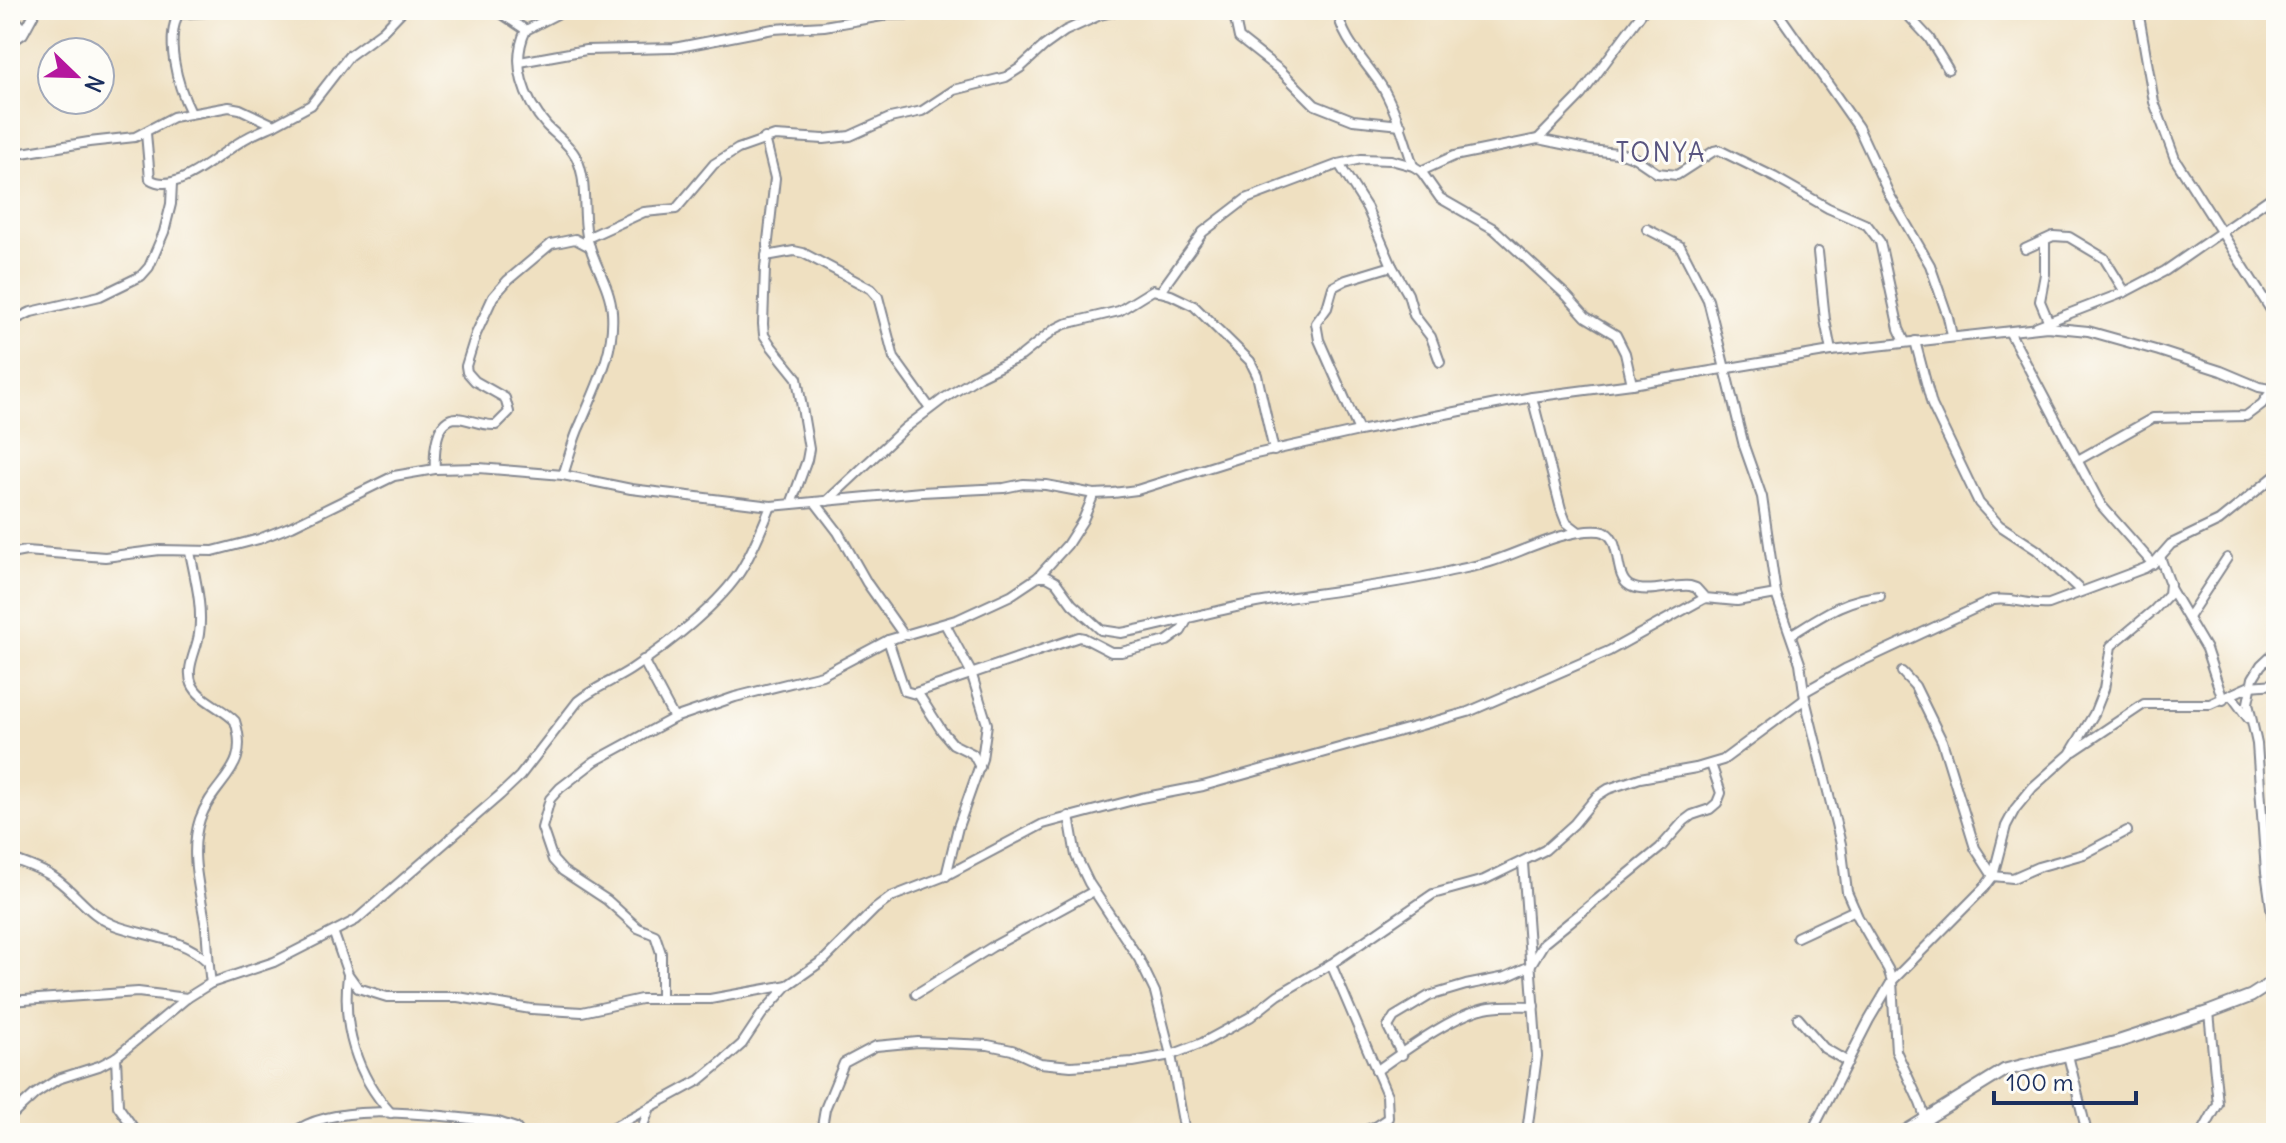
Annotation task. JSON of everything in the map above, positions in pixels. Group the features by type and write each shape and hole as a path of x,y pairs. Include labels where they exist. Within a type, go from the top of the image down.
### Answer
{"street":[{"path":"10,43 25,30 36,10"},
{"path":"155,10 237,10"},
{"path":"146,133 150,179 172,183 205,167 243,139 311,105 349,56 403,10"},
{"path":"496,10 526,30"},
{"path":"563,475 603,371 611,339 611,302 589,242 580,168 576,157 547,126 531,102 520,77 520,48 526,30 565,10"},
{"path":"520,62 586,50 674,48 773,29 824,26 888,15 949,14 971,10"},
{"path":"435,469 437,442 444,425 450,420 457,418 496,425 509,412 505,398 481,386 467,372 466,366 493,297 508,280 551,244 575,239 589,242 644,212 676,209 714,164 730,153 765,138 842,137 865,131 890,118 922,111 954,90 1006,77 1065,31 1091,18 1121,10"},
{"path":"1233,10 1239,38 1281,71 1315,105 1353,120 1401,125"},
{"path":"1338,10 1348,35 1384,89 1417,168 1440,198 1494,229 1586,317 1616,335 1625,353 1632,384"},
{"path":"1538,139 1581,95 1644,10"},
{"path":"1776,10 1858,127 1890,196 1930,265 1952,336"},
{"path":"1903,10 1929,38 1948,69"},
{"path":"2138,10 2146,67 2161,126 2188,183 2276,318"},
{"path":"179,12 173,36 178,77 191,113"},
{"path":"10,14 25,30"},
{"path":"10,155 122,139 146,133 173,117 229,107 274,125"},
{"path":"765,138 775,178 762,312 764,335 797,378 809,449 791,504"},
{"path":"1160,292 1203,232 1226,212 1246,199 1339,164 1378,159 1417,168 1454,156 1538,139 1625,154 1657,173 1677,175 1719,150 1828,208 1867,225 1880,242 1899,329 1905,342"},
{"path":"1339,164 1367,208 1408,294 1414,315 1431,337 1440,362"},
{"path":"10,322 31,312 100,296 141,276 149,267 164,232 172,183"},
{"path":"2030,329 2125,292 2178,263 2276,194"},
{"path":"1647,229 1680,246 1708,300 1744,446 1762,497 1776,594 1792,634 1838,831 1847,892 1888,969 1892,981 1896,1051 1931,1133"},
{"path":"2025,249 2060,235 2069,237 2104,258 2125,292"},
{"path":"2045,240 2045,274 2040,301 2048,320"},
{"path":"766,256 794,251 803,253 871,289 878,297 894,358 930,408"},
{"path":"1818,252 1831,351"},
{"path":"1359,431 1319,340 1316,323 1327,308 1333,287 1392,266"},
{"path":"820,502 828,501 889,442 930,408 980,376 1021,356 1055,329 1111,314 1146,293 1160,292 1188,302 1250,361 1257,375 1274,451"},
{"path":"10,554 26,551 105,557 160,550 213,551 259,539 394,476 435,469 479,468 563,475 631,489 771,506 1023,484 1094,494 1137,490 1242,457 1532,397 1724,370 1831,351 2057,327 2088,331 2201,364 2274,390 2246,416 2153,418 2078,460"},
{"path":"2010,333 2103,509 2156,560 2189,616 2227,697 2251,722"},
{"path":"1915,341 1932,405 1979,503 1999,525 2037,550 2081,591"},
{"path":"1532,397 1561,509 1566,522 1579,532"},
{"path":"821,1133 825,1109 844,1063 876,1046 918,1042 988,1045 1012,1050 1040,1063 1071,1066 1133,1062 1171,1055 1233,1028 1290,986 1331,964 1433,894 1476,883 1523,863 1560,838 1597,796 1608,789 1640,778 1711,764 1740,748 1805,696 1845,669 1993,600 2011,599 2045,605 2137,572 2156,560 2177,540 2219,521 2276,475"},
{"path":"661,998 660,942 655,935 638,928 607,900 563,871 553,860 542,828 550,799 575,775 674,718 735,697 822,675 888,640 945,624 1011,595 1038,577 1067,545 1083,520 1094,494"},
{"path":"820,502 867,583 903,634"},
{"path":"10,1117 35,1094 58,1079 116,1057 187,998 211,983 274,962 334,934 356,920 520,776 578,701 666,643 730,586 743,567 771,506"},
{"path":"1038,577 1052,579 1083,615 1108,633 1121,633 1252,604 1357,590 1429,576 1489,562 1579,532 1604,532 1611,538 1623,579 1629,586 1641,589 1690,586 1705,598"},
{"path":"190,552 200,606 191,683 198,693 235,721 240,745 237,762 209,799 195,838 211,983"},
{"path":"2189,616 2227,558"},
{"path":"2070,754 2100,701 2111,646 2163,601 2170,588"},
{"path":"603,1133 700,1080 742,1044 762,1014 788,985 825,959 891,897 945,876 1043,824 1203,786 1468,712 1609,651 1705,598 1737,601 1776,594"},
{"path":"1792,634 1845,603 1861,597 1880,596"},
{"path":"888,640 905,691 915,693 1079,637 1111,652 1148,646 1175,637 1187,620"},
{"path":"945,624 971,672 987,724 987,742 945,876"},
{"path":"2276,651 2261,665 2250,686 2248,703 2257,744 2266,872 2276,942"},
{"path":"643,660 674,718"},
{"path":"1902,672 1915,686 1942,741 1975,848 1993,876"},
{"path":"1811,1133 1892,981 1976,899 1993,876 2006,826 2033,787 2070,754 2144,704 2203,705 2250,686 2276,684"},
{"path":"915,693 953,744 973,754 980,767"},
{"path":"1402,1055 1388,1027 1394,1017 1439,992 1506,977 1530,966 1537,951 1549,938 1567,927 1660,848 1684,821 1717,803 1721,793 1711,764"},
{"path":"1069,816 1076,856 1094,891 1139,959 1155,992 1171,1055 1185,1133"},
{"path":"1993,876 2013,878 2038,867 2084,854 2127,831"},
{"path":"10,858 56,879 98,918 182,945 208,962"},
{"path":"1523,863 1537,1056 1528,1124"},
{"path":"916,994 992,947 1094,891"},
{"path":"1797,937 1855,910"},
{"path":"334,934 348,974 358,988 387,997 458,997 531,1009 582,1012 641,999 710,999 788,985"},
{"path":"1331,964 1387,1095 1388,1118 1359,1133"},
{"path":"348,974 346,995 353,1048 377,1098 392,1114"},
{"path":"1903,1133 2005,1070 2117,1042 2209,1012 2251,996 2276,980"},
{"path":"10,1001 138,992 187,998"},
{"path":"1376,1071 1445,1026 1475,1011 1489,1007 1534,1006"},
{"path":"2202,1133 2218,1104 2209,1012"},
{"path":"1798,1018 1824,1048 1848,1062"},
{"path":"2068,1055 2087,1133"},
{"path":"116,1057 118,1106 137,1133"},
{"path":"640,1133 649,1110"},
{"path":"293,1133 304,1124 324,1117 392,1114 498,1122 516,1128 520,1133"}],"district":[{"name":"TONYA","path":"1661,153"}]}
